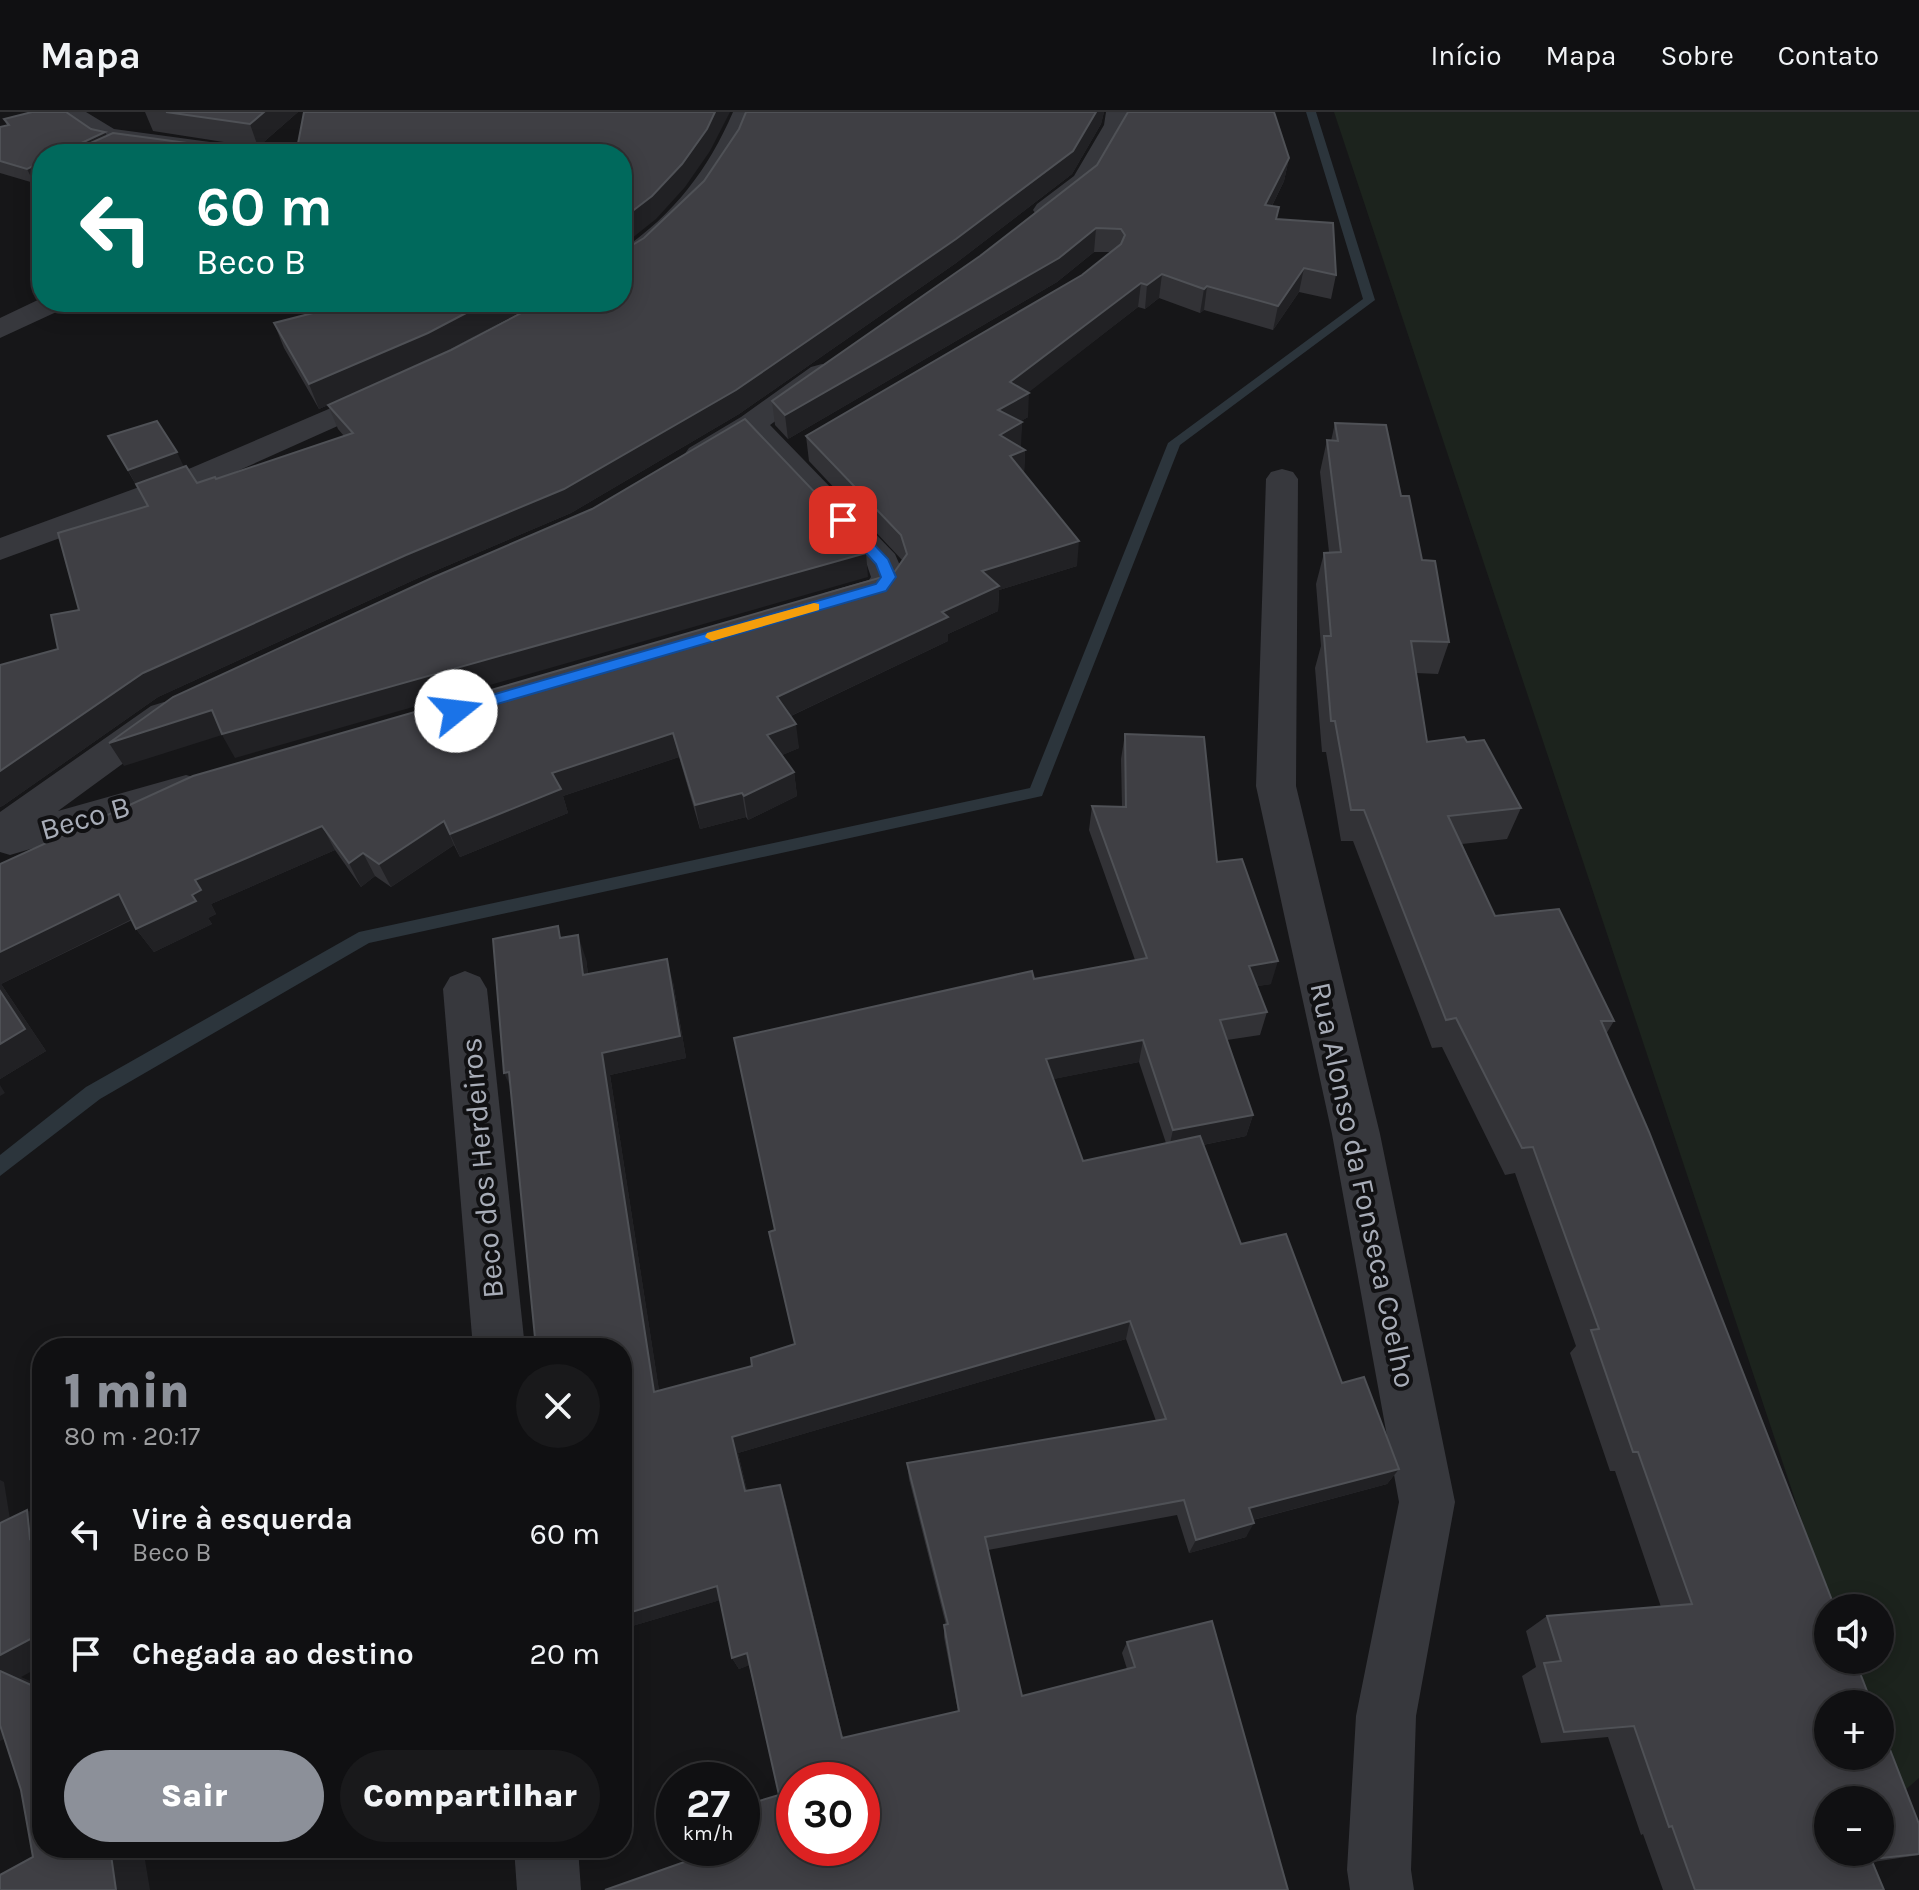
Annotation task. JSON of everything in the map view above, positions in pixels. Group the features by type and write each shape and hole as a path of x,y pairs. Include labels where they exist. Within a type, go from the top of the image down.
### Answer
{"street":[{"path":"69,112 108,135 174,144"},
{"path":"632,255 689,210 729,154 745,112"},
{"path":"1026,226 1084,181 1116,125 1118,112"},
{"path":"0,329 35,312"},
{"path":"675,470 752,424 852,352"},
{"path":"0,550 202,475 418,379"},
{"path":"752,424 797,450 883,562 888,577 881,588 805,610"},
{"name":"Rua Alonso da Fonseca Coelho","path":"1282,479 1276,786 1356,1134 1427,1502 1386,1716 1379,1870 1382,1890"},
{"path":"0,833 172,709 186,703"},
{"name":"Beco B","path":"0,842 213,781"},
{"name":"Beco dos Herdeiros","path":"465,989 498,1338"},
{"path":"547,1858 549,1890"}],"shaded area":[{"path":"1334,112 1919,112 1919,1778 1895,1799 1894,1786 1891,1786 1885,1770 1894,1770 1894,1690 1859,1690 1853,1674 1894,1674 1894,1594 1826,1594"}],"building":[{"path":"32,112 66,112 91,129 105,132 79,144 32,144 32,167 27,169 0,161 0,127 9,125 4,119"},
{"path":"166,112 264,112 250,124"},
{"path":"304,112 715,112 682,164 652,196 632,211 632,144 298,144"},
{"path":"746,112 1096,112 1073,151 956,239 736,390 564,489 406,555 143,673 0,771 0,665 58,649 51,615 79,610 58,533 148,506 136,484 186,466 197,483 353,433 328,405 451,350 523,312 632,312 632,245 644,238 704,181 739,129"},
{"path":"1128,112 1274,112 1289,158 1265,205 1279,207 1276,219 1333,223 1336,275 1304,268 1278,306 1207,286 1204,289 1162,274 1147,285 1141,283 1010,382 1029,393 998,410 1022,422 1000,435 1025,450 1010,456 1079,541 982,571 999,586 942,612 948,617 777,697 796,724 767,735 794,772 744,796 742,793 695,805 673,733 552,773 561,789 450,834 444,821 379,864 363,853 349,863 322,826 195,880 201,890 192,895 196,901 136,929 119,894 0,952 0,864 193,776 893,574 907,554 901,535 806,436 1082,275 1121,244 1125,235 1121,229 1096,228 1059,258 785,415 772,401 980,256 1097,165"},
{"path":"113,133 187,143 242,143 241,144 88,144"},
{"path":"317,312 468,312 428,333 309,384 274,323"},
{"path":"745,419 863,543 866,553 222,734 212,710 109,743 173,697 434,577 592,509"},
{"path":"157,421 177,452 128,470 108,436"},
{"path":"1335,423 1386,425 1401,496 1409,496 1422,560 1435,561 1449,642 1411,641 1427,742 1464,737 1467,742 1484,740 1521,808 1448,816 1495,916 1559,909 1614,1021 1601,1021 1649,1132 1830,1594 1814,1594 1814,1674 1860,1674 1867,1690 1814,1690 1814,1770 1894,1770 1894,1760 1919,1824 1919,1854 1894,1857 1894,1786 1814,1786 1814,1866 1874,1866 1884,1890 1695,1890 1672,1826 1669,1827 1634,1726 1564,1732 1544,1663 1561,1661 1547,1616 1692,1604 1638,1452 1633,1452 1591,1330 1599,1329 1533,1147 1522,1148 1456,1018 1446,1020 1364,810 1351,810 1335,721 1331,721 1324,636 1331,636 1324,553 1341,552 1327,440 1338,441"},
{"path":"1125,734 1204,737 1217,862 1242,859 1278,961 1249,966 1267,1012 1220,1020 1253,1115 1173,1130 1143,1040 1046,1059 1083,1161 1200,1136 1241,1244 1286,1234 1342,1383 1364,1377 1399,1469 1249,1508 1254,1523 1196,1540 1184,1500 985,1537 1022,1696 1135,1667 1127,1642 1212,1621 1288,1890 605,1890 673,1866 760,1866 760,1801 776,1796 776,1866 880,1866 880,1762 776,1762 776,1782 747,1653 732,1658 717,1586 632,1612 632,1338 535,1338 509,1072 504,1073 493,939 558,926 560,938 578,935 583,975 667,959 680,1036 602,1053 654,1392 752,1366 751,1358 795,1344 769,1232 775,1230 734,1038 1032,971 1034,979 1147,958 1092,806 1126,807","holes":["1130,1321 1166,1419 907,1463 948,1624 944,1625 959,1711 842,1738 780,1485 745,1491 732,1437"]},
{"path":"0,991 25,1029 0,1044"},
{"path":"27,1510 32,1538 32,1638 0,1655 0,1523"},
{"path":"0,1671 32,1685 32,1851 21,1790 0,1725"},
{"path":"32,1858 111,1858 116,1890 0,1890 0,1875"}],"waterway":[{"path":"0,1167 93,1093 365,937 1036,792 1174,443 1369,300 1311,112"}],"slow traffic":[{"path":"712,637 814,607"}],"route":[{"path":"456,711 881,588 888,577 883,562 843,520"}]}
